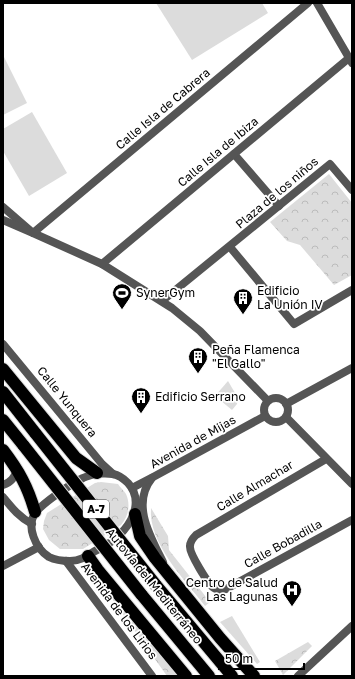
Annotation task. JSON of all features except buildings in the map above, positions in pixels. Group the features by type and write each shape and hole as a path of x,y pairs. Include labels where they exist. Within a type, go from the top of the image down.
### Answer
{"highway":[{"path":"3,369 76,458 97,473"},
{"name":"Autovía del Mediterráneo","path":"3,392 155,584 232,676"},
{"name":"Autovía del Mediterráneo","path":"3,420 141,594 209,676"},
{"path":"3,450 18,469 30,495 34,518"},
{"path":"135,514 140,536 155,558 220,638 254,676"},
{"path":"88,556 186,676"}],"street":[{"name":"Calle Isla de Cabrera","path":"33,233 308,3"},
{"path":"317,3 351,61"},
{"name":"Calle Isla de Ibiza","path":"102,264 234,154 351,61"},
{"path":"234,154 279,206"},
{"name":"Plaza de los niños","path":"162,301 330,164 352,190"},
{"path":"3,207 33,233"},
{"path":"3,220 102,264 162,301 200,331 268,401"},
{"path":"230,247 294,324 352,290"},
{"name":"Calle Yunquera","path":"3,344 98,459 114,474"},
{"path":"286,404 352,368"},
{"path":"276,398 284,401 286,404 288,410 284,420 277,422 270,421 265,416 264,408 268,401 276,398"},
{"name":"Avenida de Mijas","path":"132,488 265,416"},
{"path":"286,416 326,459 350,480"},
{"name":"Calle Almachar","path":"226,589 215,589 209,584 190,551 191,541 196,535 326,459"},
{"path":"3,485 9,483 14,478 18,469"},
{"path":"97,473 114,474 124,480 132,488 135,495 135,514 124,530 107,545 77,561 66,561 50,557 39,547 32,532 34,518 49,500 83,478 97,473"},
{"path":"152,478 148,484 143,499 145,522 149,534 172,578"},
{"path":"3,497 21,518 34,518"},
{"name":"Calle Bobadilla","path":"226,589 352,520"},
{"path":"3,566 39,547"},
{"name":"Avenida de los Lirios","path":"66,561 152,676"},
{"path":"298,676 352,626"}],"green space":[{"path":"156,3 262,3 268,13 192,60"},
{"path":"3,55 27,103 3,115"},
{"path":"32,112 67,173 29,196 3,151 3,129"},
{"path":"329,174 352,203 352,275 334,285 300,245 287,241 270,222"},
{"path":"228,381 238,398 237,404 232,410 215,396"},
{"path":"101,482 118,484 126,494 128,498 128,507 127,515 123,522 121,525 83,549 60,549 49,540 43,529 47,513 95,483"},
{"path":"151,508 168,536 169,550 210,602 205,606 178,573 161,548 155,534"},
{"path":"109,591 180,676 167,676 107,592"},
{"path":"232,616 260,662 257,664 220,622"},
{"path":"308,642 312,646 283,675 275,661"}],"place":[{"name":"SynerGym","path":"122,310"},
{"name":"Edificio La Unión IV","path":"243,315"},
{"name":"Peña Flamenca \"El Gallo\"","path":"198,374"},
{"name":"Edificio Serrano","path":"141,414"},
{"name":"Centro de Salud Las Lagunas","path":"292,607"}]}
